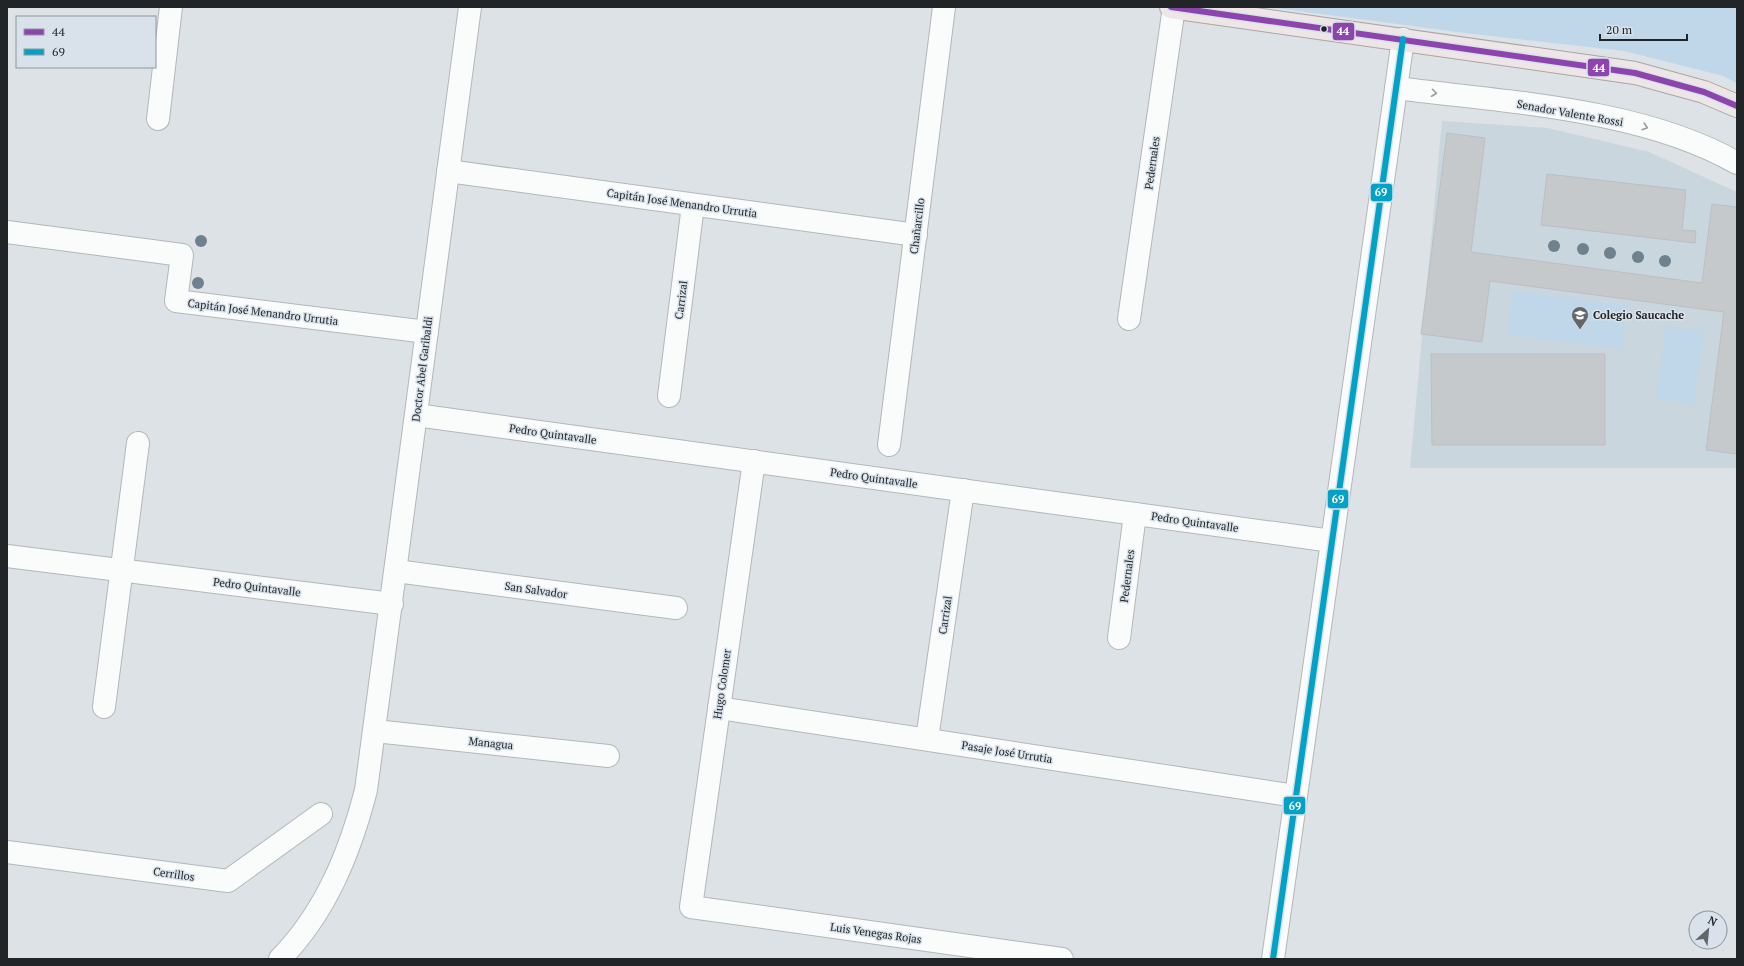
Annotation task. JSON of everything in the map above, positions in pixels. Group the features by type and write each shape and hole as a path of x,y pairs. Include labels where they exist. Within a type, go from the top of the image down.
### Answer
{"main road":[{"path":"1171,7 1635,73 1704,92 1737,106"}],"street":[{"path":"158,119 171,7"},
{"name":"Doctor Abel Garibaldi","path":"280,959 307,928 327,895 344,862 357,826 366,790 392,604 470,7"},
{"name":"Chañarcillo","path":"889,445 944,7"},
{"name":"Pedernales","path":"1129,319 1174,8"},
{"path":"1273,959 1403,39"},
{"name":"Senador Valente Rossi","path":"1396,88 1548,107 1634,124 1687,140 1737,163"},
{"name":"Capitán José Menandro Urrutia","path":"448,171 916,235"},
{"name":"Carrizal","path":"669,396 693,205"},
{"name":"Capitán José Menandro Urrutia","path":"7,232 182,255 176,301 427,332"},
{"name":"Pedro Quintavalle","path":"416,415 1332,541"},
{"path":"104,707 138,443"},
{"name":"Hugo Colomer","path":"690,907 754,461"},
{"name":"Carrizal","path":"927,739 963,490"},
{"name":"Pedernales","path":"1119,638 1136,514"},
{"name":"Pedro Quintavalle","path":"7,556 392,604"},
{"name":"San Salvador","path":"396,571 676,608"},
{"name":"Pasaje José Urrutia","path":"719,708 1296,796"},
{"name":"Managua","path":"375,731 608,756"},
{"name":"Cerrillos","path":"7,852 228,881 321,814"},
{"name":"Luis Venegas Rojas","path":"690,907 1062,959"}],"shaded area":[{"path":"1268,7 1737,7 1737,83 1723,76 1624,51 1465,33"},
{"name":"Colegio Saucache","path":"1442,121 1548,128 1649,152 1737,192 1737,468 1410,468"},
{"path":"1512,291 1627,305 1622,349 1507,335"},
{"path":"1666,326 1704,331 1694,404 1656,399"}],"building":[{"path":"1447,133 1485,138 1471,252 1702,283 1712,204 1737,207 1737,454 1706,450 1724,312 1490,281 1482,342 1421,334"},
{"path":"1547,174 1686,190 1682,230 1696,231 1695,243 1541,225"},
{"path":"1431,354 1605,354 1605,445 1432,445"}],"transit line":[{"name":"44","path":"1171,7 1635,73 1704,92 1737,106"},
{"name":"69","path":"1273,959 1403,39"}],"place":[{"name":"Colegio Saucache","path":"1580,330"}]}
